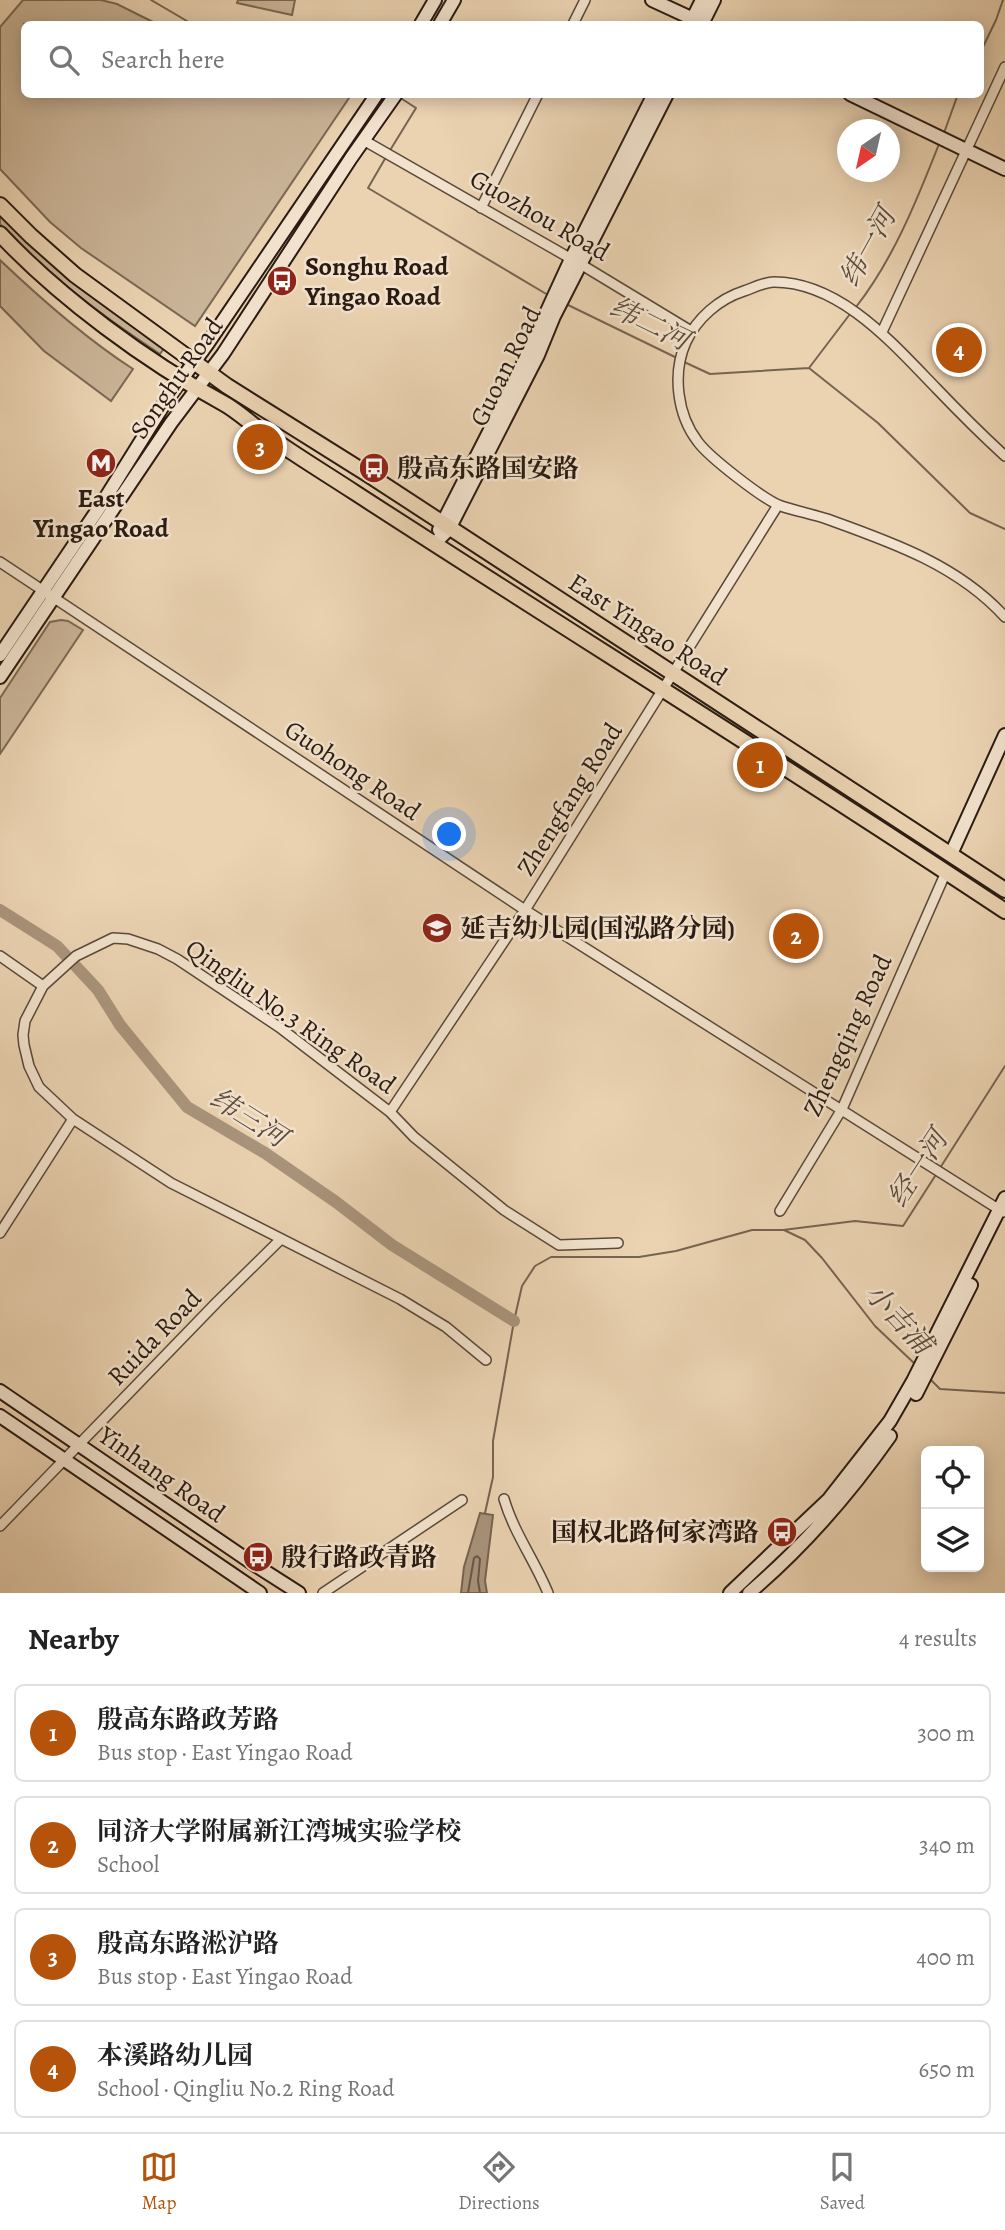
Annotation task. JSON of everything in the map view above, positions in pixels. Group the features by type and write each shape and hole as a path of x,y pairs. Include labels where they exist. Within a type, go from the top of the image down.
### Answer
{"main road":[{"path":"423,21 435,0"},
{"path":"442,21 454,0"},
{"path":"652,0 694,21"},
{"path":"698,21 702,0"},
{"path":"699,21 714,0"},
{"name":"Songhu Road","path":"0,677 182,378 375,98"},
{"name":"Guoan Road","path":"434,544 551,314 652,98"},
{"name":"Guoan Road","path":"576,262 665,98"},
{"path":"858,98 1005,169"},
{"name":"Songhu Road","path":"0,655 98,531 225,350 393,99"},
{"name":"East Yingao Road","path":"0,205 75,275 227,386 369,475 1005,890"},
{"name":"East Yingao Road","path":"0,234 100,322 268,436 1005,911"},
{"path":"951,854 1005,736"},
{"path":"730,1593 756,1587 836,1505 879,1452 917,1384 1003,1208"},
{"name":"Yinhang Road","path":"0,1391 299,1593"},
{"name":"Yinhang Road","path":"0,1416 260,1593"}],"street":[{"path":"574,21 585,0"},
{"path":"882,332 1005,67"},
{"path":"481,208 536,98"},
{"path":"352,132 365,140"},
{"name":"Guozhou Road","path":"365,140 691,331"},
{"path":"1005,456 979,433 882,332 846,306 812,288 772,282 734,294 708,312 691,331 681,355 678,402 688,428 700,445 721,465 778,505 824,518 935,562 973,588 1005,617"},
{"name":"Zhengfang Road","path":"390,1112 525,910 778,505"},
{"name":"Guohong Road","path":"0,562 525,910 1003,1208"},
{"name":"Zhengqing Road","path":"780,1211 842,1109 946,872"},
{"name":"Qingliu No.3 Ring Road","path":"486,1360 446,1327 400,1299 171,1183 73,1119 39,1087 29,1066 24,1045 25,1021 43,986 76,956 94,946 113,938 144,943 177,959 279,1027 390,1112 414,1137 504,1210 559,1245 618,1243"},
{"path":"0,956 43,986"},
{"path":"0,1233 73,1119"},
{"name":"Ruida Road","path":"0,1526 281,1239"},
{"path":"505,1499 510,1519 548,1593"},
{"path":"323,1593 462,1500"}],"shaded area":[{"path":"23,0 101,0 117,4 151,21 21,21 21,98 349,98 195,326 81,248 50,222 0,169 0,27"},
{"path":"238,0 295,0 292,15 237,3"},
{"path":"0,214 38,251 79,285 165,347 160,354 96,310 56,278 0,224"},
{"path":"0,260 64,318 133,369 111,401 44,351 0,306"},
{"path":"61,620 83,630 0,754 0,698 50,622"}],"water":[{"path":"480,1513 493,1515 485,1581 487,1593 461,1593 464,1567"}],"waterway":[{"name":"纬二河","path":"151,0 187,21"},
{"name":"纬一河","path":"984,45 1003,0"},
{"name":"纬二河","path":"389,152 416,108 401,98"},
{"name":"纬一河","path":"944,133 957,98"},
{"name":"纬一河","path":"856,307 893,250 939,144"},
{"name":"纬二河","path":"386,157 368,188 548,295"},
{"name":"纬二河","path":"566,304 677,358"},
{"name":"纬一河","path":"809,368 850,314"},
{"name":"纬二河","path":"682,361 710,374 809,368 878,423 970,513 1005,529"},
{"name":"纬三河","path":"0,910 57,946 98,990 120,1025 187,1107 265,1153 392,1245 514,1321"},
{"name":"经一河","path":"940,1168 1005,1066"},
{"path":"485,1513 493,1477 493,1441 514,1321 522,1286 535,1266 551,1257 639,1257 676,1251 752,1230 783,1230 855,1221 903,1226 937,1173"},
{"name":"小吉浦","path":"784,1230 805,1240 875,1326 916,1365"},
{"name":"小吉浦","path":"930,1379 940,1389 1005,1393"}],"place":[{"name":"Songhu Road Yingao Road","path":"282,281"},
{"name":"本溪路幼儿园","path":"959,350"},
{"name":"殷高东路淞沪路","path":"260,447"},
{"name":"East Yingao Road","path":"101,463"},
{"name":"殷高东路国安路","path":"374,468"},
{"name":"殷高东路政芳路","path":"760,765"},
{"name":"延吉幼儿园(国泓路分园)","path":"437,928"},
{"name":"同济大学附属新江湾城实验学校","path":"796,936"},
{"name":"国权北路何家湾路","path":"782,1532"},
{"name":"殷行路政青路","path":"258,1557"}]}
